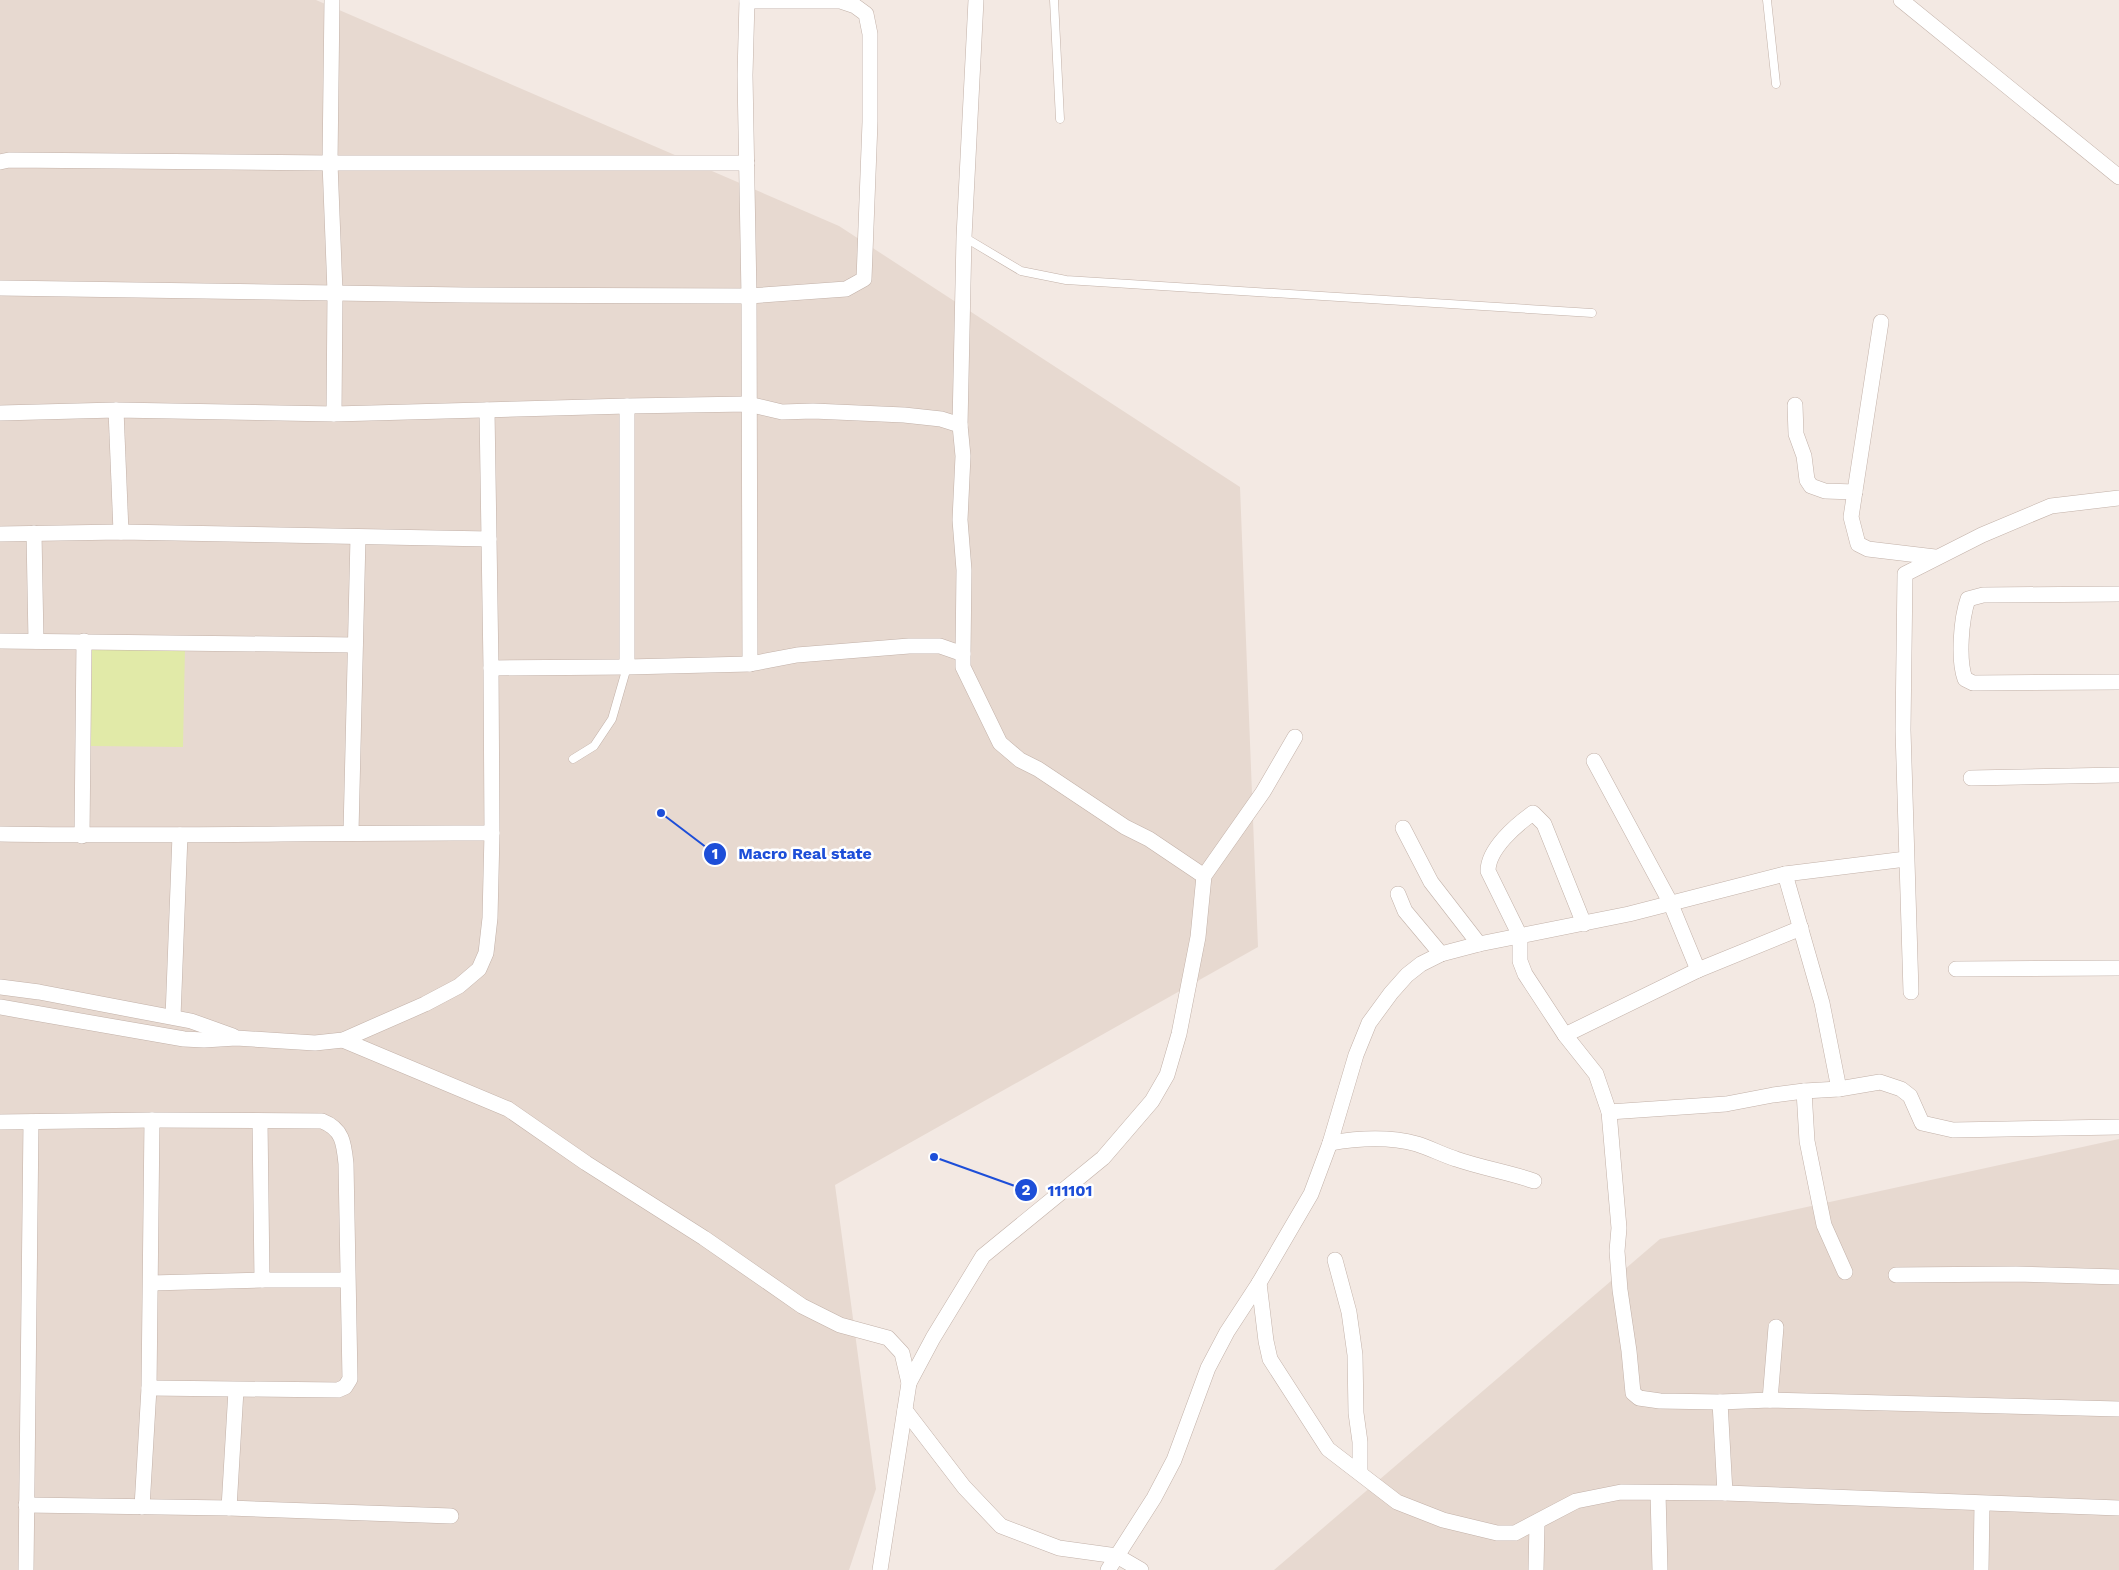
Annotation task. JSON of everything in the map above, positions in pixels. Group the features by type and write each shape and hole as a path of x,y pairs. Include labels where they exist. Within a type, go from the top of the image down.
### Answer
{"street":[{"path":"332,0 330,163 335,292 334,414"},
{"path":"0,288 749,296 846,289 864,279 870,122 870,34 866,14 855,6 840,1 820,0 747,1 745,75 749,296 750,664"},
{"path":"855,6 870,0"},
{"path":"976,0 964,237 960,425 963,456 960,520 964,570 963,667 1000,743 1020,760 1038,769 1125,827 1149,839 1204,876"},
{"path":"1901,0 2119,177"},
{"path":"0,162 9,160 330,163 747,163"},
{"path":"1881,322 1851,517 1858,544 1868,549 1935,557"},
{"path":"0,413 116,410 334,414 748,404 782,412 813,411 904,415 941,419 960,425"},
{"path":"1795,405 1796,434 1804,456 1807,480 1811,486 1825,491 1855,492"},
{"path":"627,406 627,668"},
{"path":"116,410 121,532"},
{"path":"0,1007 184,1039 236,1038 315,1043 343,1040 451,991 478,969 486,953 490,918 492,833 487,410"},
{"path":"1911,992 1904,730 1905,574 1935,557 1982,535 2051,506 2119,498"},
{"path":"0,534 121,532 490,539"},
{"path":"34,533 36,641"},
{"path":"351,832 358,537"},
{"path":"2119,594 1983,595 1968,599 1964,612 1961,670 1965,679 1973,684 2119,682"},
{"path":"0,641 354,645"},
{"path":"82,836 84,641"},
{"path":"491,668 627,668 750,664 797,656 909,646 940,646 964,654"},
{"path":"909,1382 933,1338 983,1256 1103,1158 1152,1101 1167,1075 1181,1024 1198,937 1204,876 1263,792 1295,737"},
{"path":"1594,762 1670,902 1698,970"},
{"path":"1971,778 2119,775"},
{"path":"1584,924 1544,824 1533,813 1502,841 1488,862 1488,871 1520,936 1520,960 1526,974 1565,1035 1596,1074 1609,1112 1619,1228 1618,1270 1633,1393 1639,1398 1660,1401 1720,1402 1770,1400 2119,1409"},
{"path":"1403,828 1431,882 1479,944"},
{"path":"0,834 82,836 351,832 492,833"},
{"path":"173,1017 180,835"},
{"path":"1108,1570 1154,1498 1174,1460 1208,1368 1227,1332 1311,1194 1330,1143 1356,1055 1369,1024 1390,993 1407,975 1421,964 1442,954 1479,944 1584,924 1785,874 1906,859"},
{"path":"1785,874 1822,1003 1839,1089"},
{"path":"1398,894 1405,911 1442,954"},
{"path":"1565,1035 1698,970 1801,928"},
{"path":"1956,970 2119,968"},
{"path":"0,987 38,992 173,1017 209,1026 236,1038"},
{"path":"343,1040 508,1109 586,1163 704,1238 802,1306 840,1325 888,1338 902,1353 909,1382 880,1570"},
{"path":"1609,1112 1726,1104 1804,1091 1839,1089 1880,1082 1901,1089 1910,1096 1922,1123 1953,1130 2119,1127"},
{"path":"1804,1091 1807,1141 1824,1225 1846,1272"},
{"path":"142,1506 149,1388 152,1120"},
{"path":"0,1122 152,1120 322,1121 332,1124 340,1133 344,1143 346,1164 350,1379 345,1387 338,1390 149,1388"},
{"path":"260,1121 262,1280"},
{"path":"26,1570 31,1122"},
{"path":"1330,1143 1360,1138 1376,1138 1417,1144 1457,1160 1507,1172 1534,1181"},
{"path":"1335,1260 1349,1312 1355,1355 1360,1472"},
{"path":"1896,1275 2016,1274 2119,1277"},
{"path":"151,1283 347,1280"},
{"path":"1259,1282 1270,1359 1328,1449 1398,1502 1443,1520 1497,1533 1515,1533 1537,1523 1576,1500 1621,1492 1724,1493 2119,1508"},
{"path":"1770,1400 1776,1327"},
{"path":"230,1508 236,1390"},
{"path":"1720,1402 1724,1493"},
{"path":"906,1410 964,1487 1001,1526 1059,1548 1117,1556 1142,1570"},
{"path":"1658,1493 1660,1570"},
{"path":"1981,1570 1982,1504"},
{"path":"26,1505 230,1508 451,1516"},
{"path":"1536,1570 1537,1523"}],"lane":[{"path":"1054,0 1060,119"},
{"path":"1767,0 1776,84"},
{"path":"964,237 1021,271 1066,280 1592,313"},
{"path":"573,759 594,746 612,719 627,668"}],"shaded area":[{"path":"0,0 316,0 839,226 1240,487 1258,947 835,1185 876,1489 849,1570 0,1570"},
{"path":"2119,1139 2119,1570 1274,1570 1660,1239"}],"green space":[{"path":"92,646 185,647 183,747 91,746"}],"place":[{"name":"Macro Real state","path":"661,813"},
{"name":"111101","path":"934,1157"}]}
